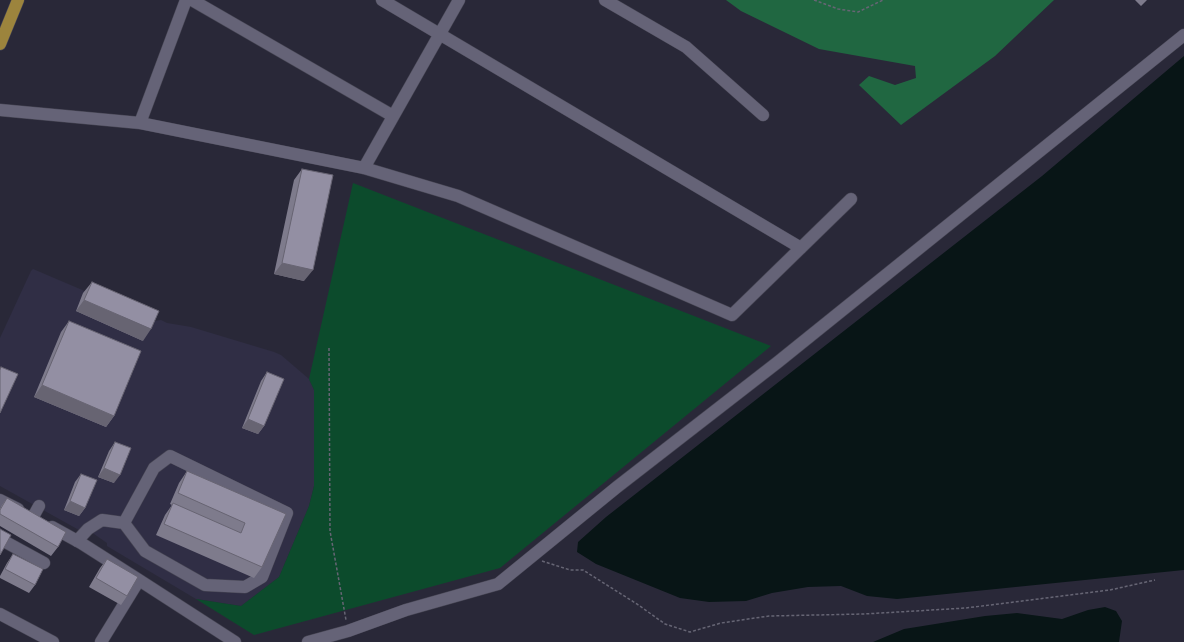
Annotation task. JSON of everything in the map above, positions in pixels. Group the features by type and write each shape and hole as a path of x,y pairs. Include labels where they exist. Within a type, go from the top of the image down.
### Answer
{"main road":[{"path":"0,44 18,0"}],"street":[{"path":"140,123 186,0"},
{"path":"192,0 393,116"},
{"path":"382,0 801,248"},
{"path":"364,168 459,0"},
{"path":"605,0 686,47 763,115"},
{"path":"308,642 348,631 406,610 498,584 617,487 778,362 1184,35"},
{"path":"0,110 140,123 364,168 458,196 732,315 851,199"},
{"path":"77,541 88,529 102,520 124,523 145,551 205,585 245,587 262,577 287,512 170,456 154,468 124,523"},
{"path":"0,500 77,541 235,642"},
{"path":"33,517 39,506"},
{"path":"0,538 44,563"},
{"path":"101,642 139,580"},
{"path":"0,614 53,642"}],"path":[{"path":"814,0 838,9 858,12 883,0"},
{"path":"329,348 330,531 348,631"},
{"path":"530,559 570,570 583,570 631,600 665,624 690,632 721,623 769,616 864,614 966,608 1110,590 1155,580"}],"shaded area":[{"path":"1184,56 1184,570 897,599 867,596 841,586 808,587 772,593 746,601 709,602 680,598 596,564 577,552 578,542 606,517 1042,176"},
{"path":"33,269 155,321 161,320 167,323 191,327 274,352 281,355 309,379 314,390 314,486 309,506 279,577 241,606 196,599 107,546 107,543 84,527 79,530 0,486 0,338"},
{"path":"1105,607 1116,611 1122,621 1119,642 873,642 904,629 985,616 1017,613 1062,619 1088,610"}],"green space":[{"path":"726,0 1054,0 995,56 901,125 859,85 869,76 895,85 916,78 915,66 819,49 741,11"},
{"path":"353,183 771,346 500,568 254,635 196,599 241,606 279,577 309,506 314,486 314,390 309,379"}],"building":[{"path":"302,169 333,175 313,270 282,263"},
{"path":"92,282 159,311 151,329 84,300"},
{"path":"69,321 141,351 114,416 42,385"},
{"path":"1,367 18,374 0,413 0,370"},
{"path":"267,372 284,379 264,426 248,419"},
{"path":"115,442 131,448 120,475 104,468"},
{"path":"187,471 286,514 262,567 164,524 173,503 241,533 245,523 178,493"},
{"path":"81,474 97,480 85,508 70,501"},
{"path":"7,498 66,532 58,547 0,514 0,510"},
{"path":"0,529 11,535 0,555"},
{"path":"13,554 43,569 35,585 5,569"},
{"path":"107,559 138,577 127,596 96,578"}]}
